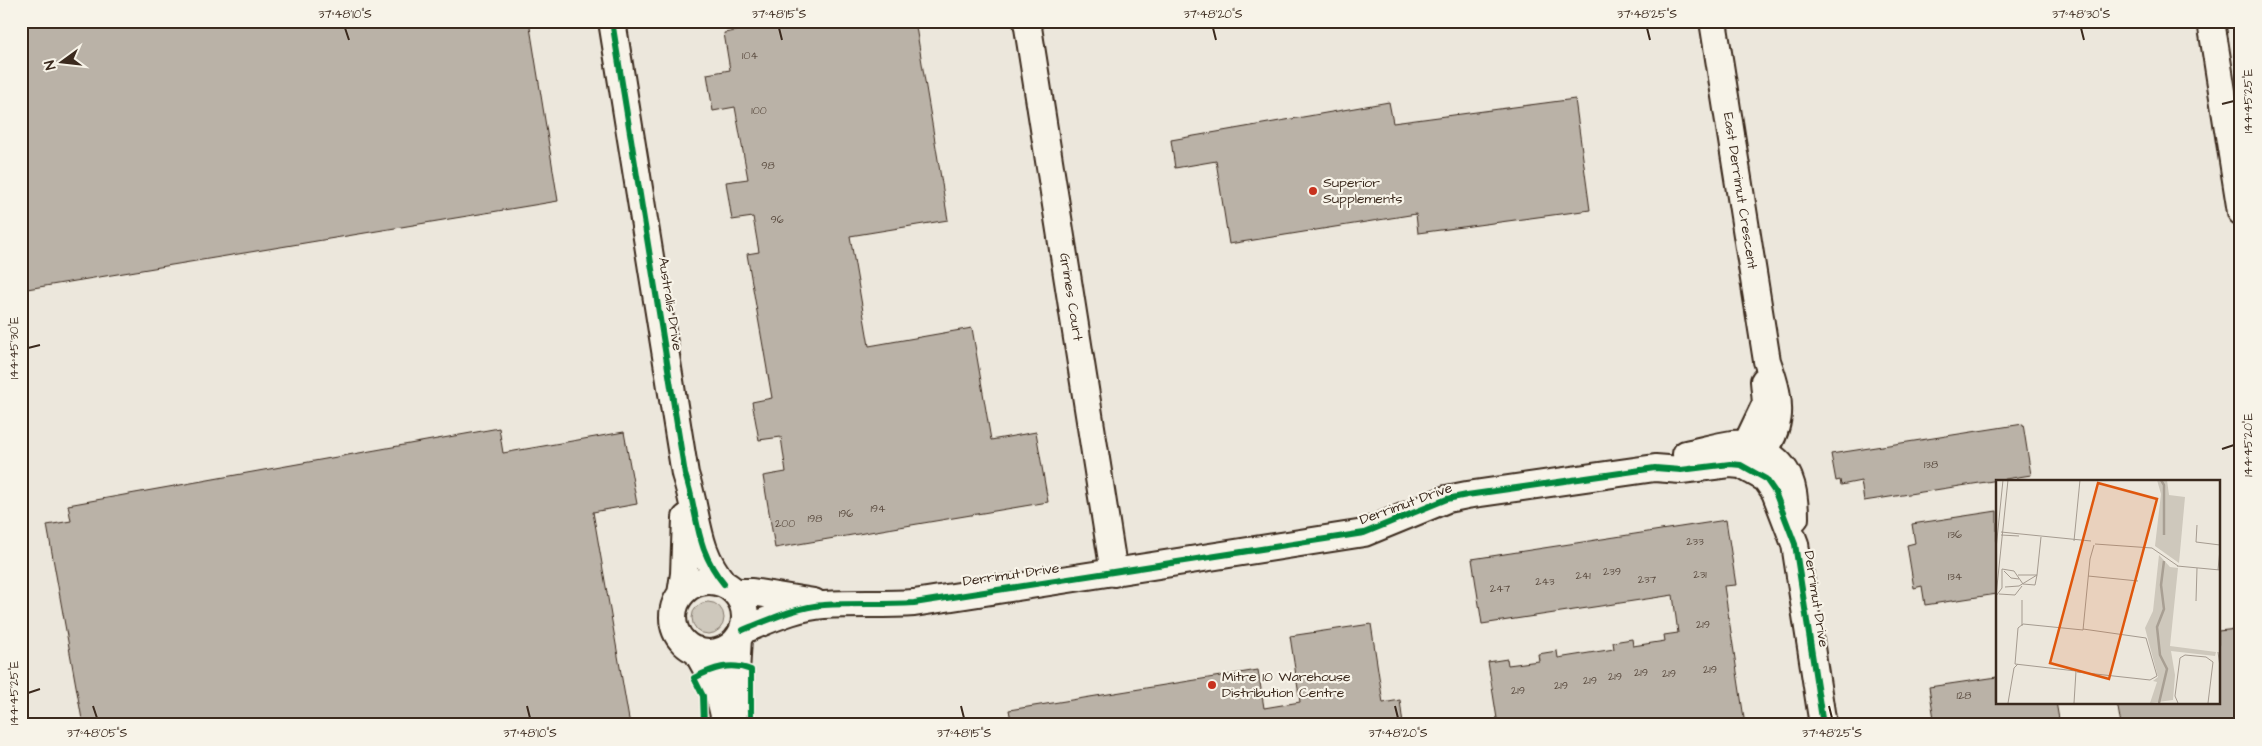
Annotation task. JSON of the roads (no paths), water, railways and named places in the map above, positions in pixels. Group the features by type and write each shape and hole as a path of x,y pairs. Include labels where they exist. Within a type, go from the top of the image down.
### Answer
{"street":[{"name":"Australis Drive","path":"612,21 685,474 700,543 713,570 730,588"},
{"name":"Grimes Court","path":"1027,21 1114,573"},
{"name":"East Derrimut Crescent","path":"1712,21 1767,360 1764,376 1766,403 1754,456"},
{"path":"2211,21 2241,212"},
{"name":"Derrimut Drive","path":"730,588 824,605 884,606 914,603 1364,533 1447,500 1467,495 1655,468 1682,470 1730,464 1754,456 1775,492 1795,544 1823,725"},
{"name":"Australis Drive","path":"681,594 686,530 685,474"},
{"path":"726,725 718,690 696,650 682,640 674,626 674,609 681,594 691,586 704,581 730,588 740,599 745,614 740,634 733,725"},
{"name":"Derrimut Drive","path":"740,634 774,616 824,605"},
{"path":"696,650 716,652 728,647 740,634"}],"place":[{"name":"Superior Supplements","path":"1313,191"},
{"name":"Mitre 10 Warehouse Distribution Centre","path":"1212,685"}]}
